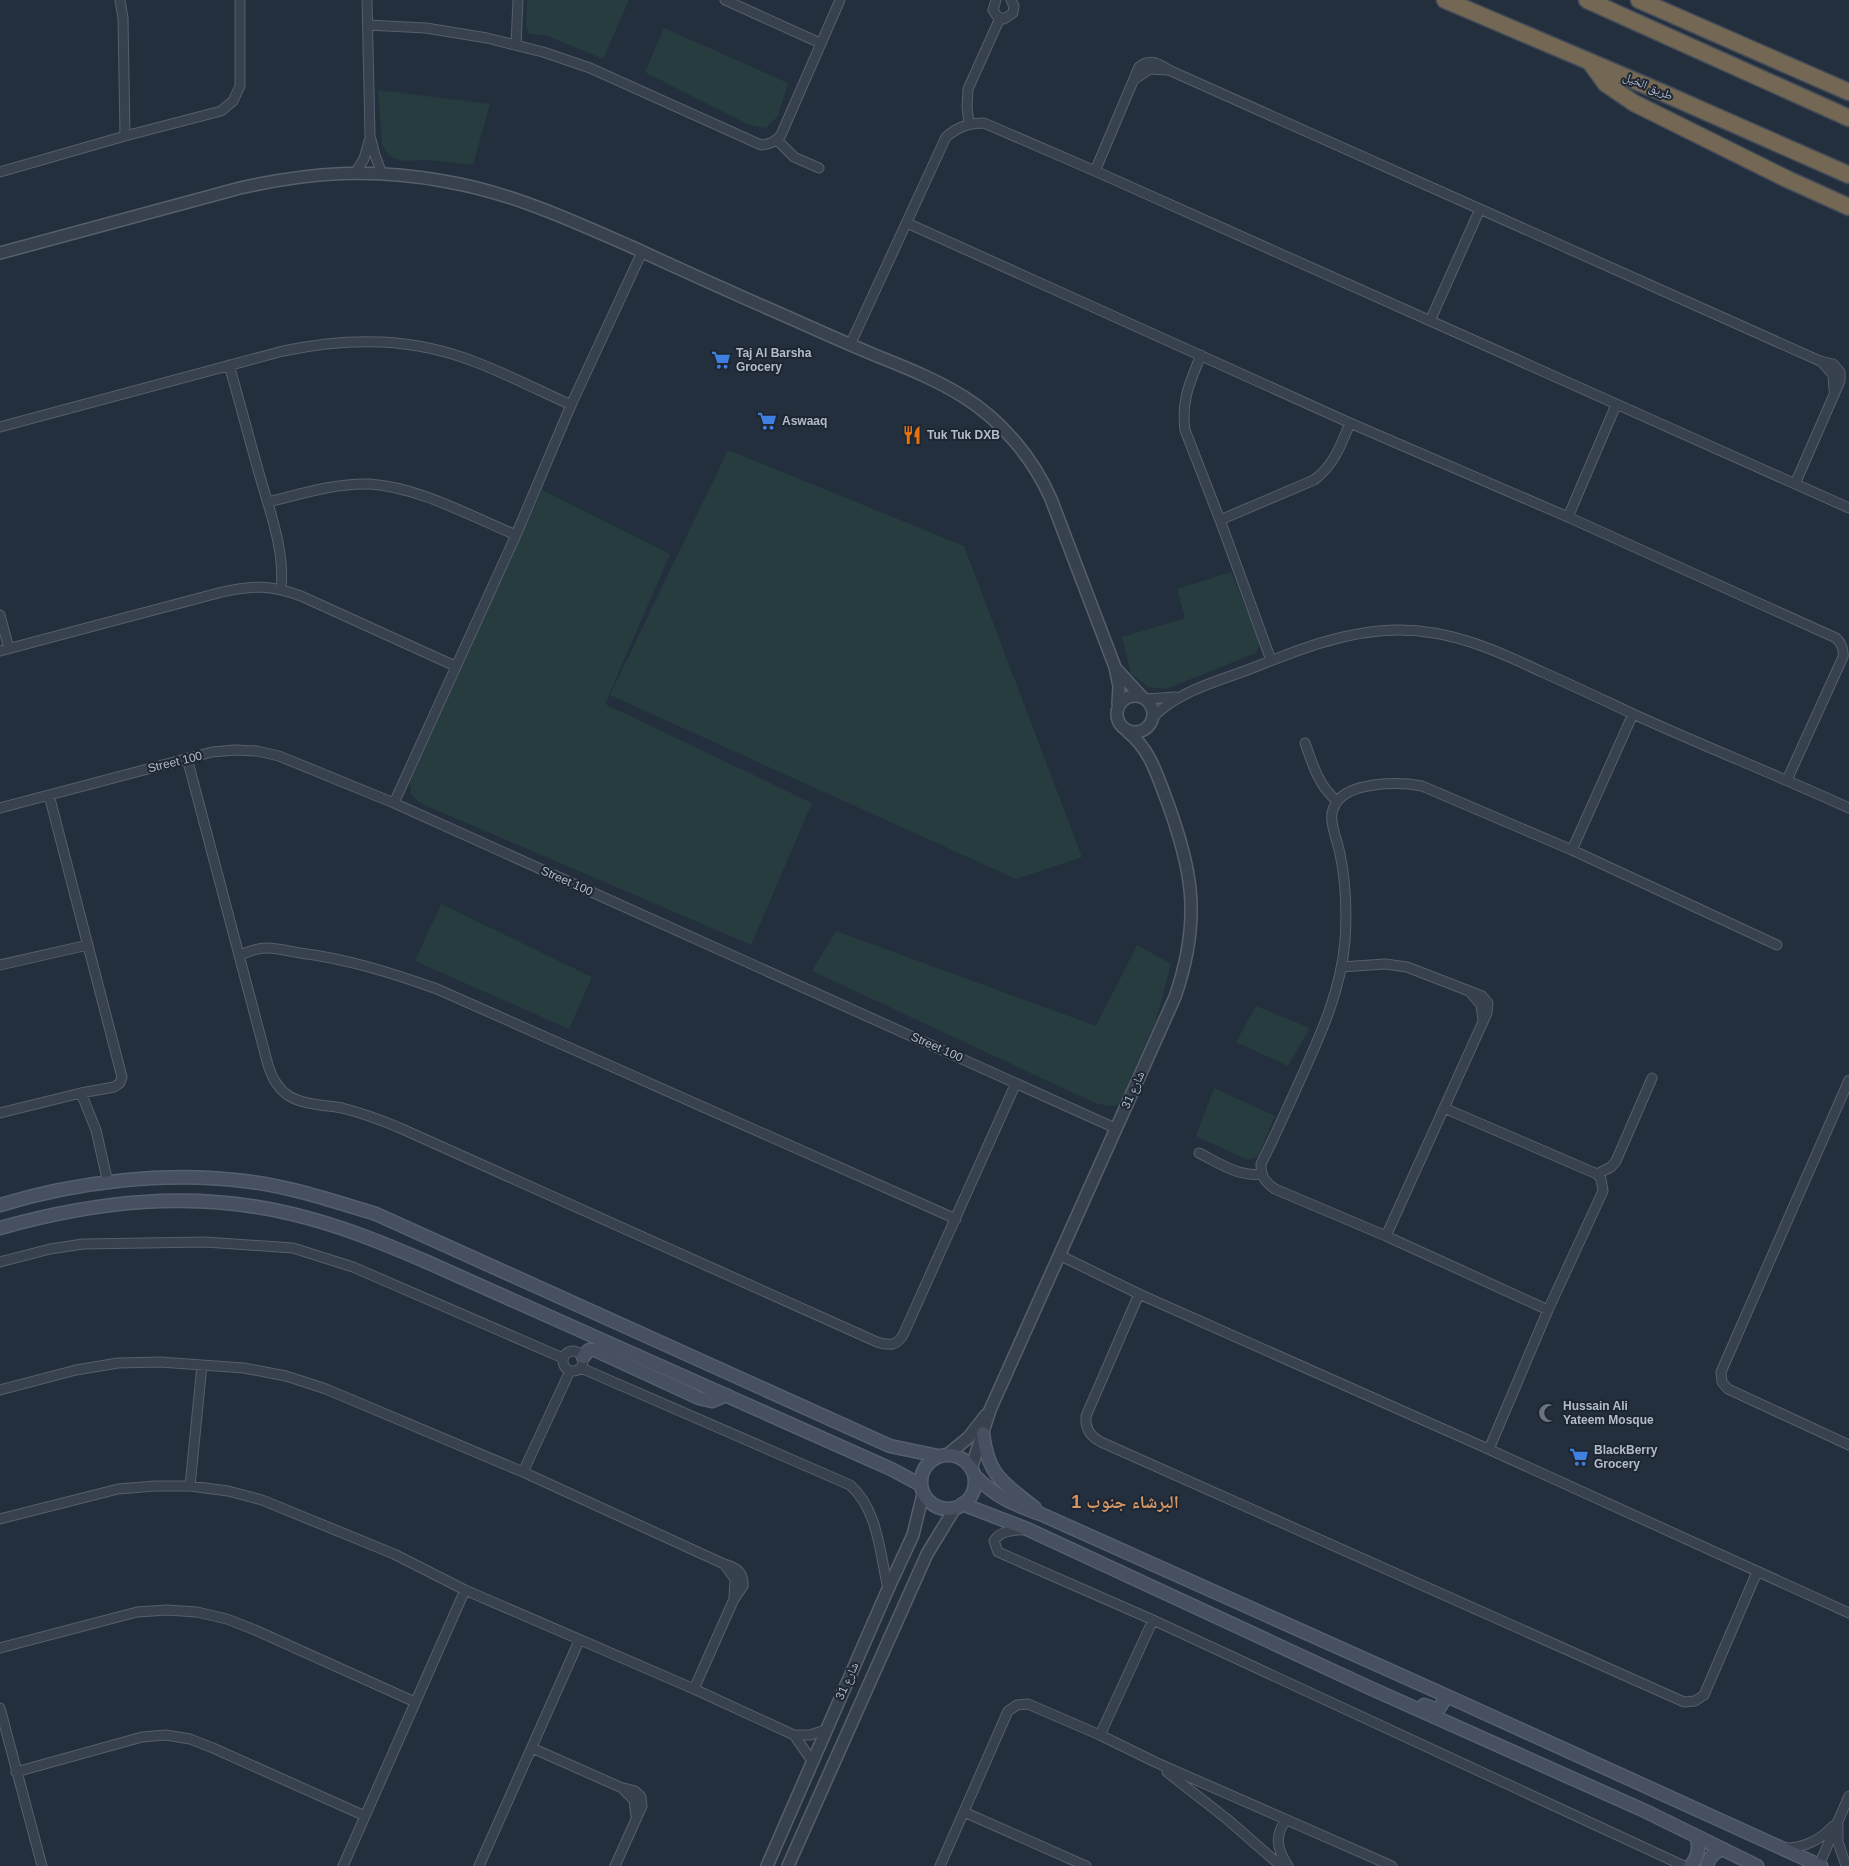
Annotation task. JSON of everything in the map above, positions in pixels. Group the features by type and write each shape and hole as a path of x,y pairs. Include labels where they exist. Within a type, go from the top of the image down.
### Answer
{"highway":[{"name":"طريق الخيل","path":"1445,0 1849,175"},
{"path":"1587,0 1849,118"},
{"path":"1638,0 1849,92"},
{"path":"1590,62 1606,84 1634,103 1787,179 1849,207"}],"main road":[{"path":"0,1205 21,1198 108,1183 170,1177 195,1177 245,1181 291,1189 376,1214 890,1446 963,1460 987,1488 1008,1502 1043,1515 1447,1696 1819,1866"},
{"path":"0,1228 75,1210 155,1200 250,1205 292,1214 374,1239 891,1469 922,1489 929,1501 937,1507 946,1509 959,1506 1027,1529 1370,1688 1645,1811 1757,1866"},
{"path":"582,1362 589,1350 595,1350 699,1398 712,1402 726,1395"},
{"path":"983,1433 988,1459 997,1476 1006,1486 1043,1515"},
{"path":"922,1489 922,1474 927,1465 931,1460 942,1455"},
{"path":"959,1506 973,1492 972,1472"},
{"path":"1370,1688 1384,1688 1437,1710 1447,1696"},
{"path":"1690,1866 1695,1860 1699,1848 1696,1836"},
{"path":"1707,1866 1714,1853 1722,1849"}],"street":[{"path":"120,0 123,18 126,136"},
{"path":"0,172 221,111 233,101 240,86 240,0"},
{"path":"367,0 370,136 382,174"},
{"path":"516,44 518,0"},
{"path":"725,0 820,43"},
{"path":"368,25 426,28 516,44 590,68 761,144 770,144 777,140 784,130 840,0"},
{"path":"996,0 993,10 1000,18 1008,18 1013,13 1014,6 1011,0"},
{"path":"970,123 967,107 968,89 1000,18"},
{"path":"1094,171 1139,67 1149,61 1155,62 1171,71 1820,361 1833,364 1840,372 1840,381 1795,484"},
{"path":"850,345 946,137 956,128 970,123 984,124 1094,171 1849,508"},
{"path":"354,173 364,159 370,136"},
{"path":"777,140 794,157 819,168"},
{"path":"0,252 248,186 281,179 322,174 404,175 446,181 526,203 565,218 850,345 930,378 965,398 995,420 1020,448 1043,481 1052,499 1115,667 1119,686 1116,716 1118,721 1128,732 1142,730 1180,696"},
{"path":"1430,321 1480,209"},
{"path":"907,223 1350,423 1568,517 1836,638 1846,650 1787,780"},
{"path":"394,803 516,535 571,406 642,252"},
{"path":"0,427 229,365 315,344 356,341 381,341 414,345 446,352 477,362 571,406"},
{"path":"1201,355 1186,392 1183,415 1185,430 1271,660"},
{"path":"229,365 281,554 281,589"},
{"path":"1568,517 1616,405"},
{"path":"1220,520 1314,480 1325,472 1334,461 1350,423"},
{"path":"268,502 343,485 369,484 420,494 516,535"},
{"path":"0,615 4,650 242,587 262,586 281,589 301,596 455,666"},
{"path":"1118,704 1128,696 1144,698 1180,696 1271,660 1345,636 1390,631 1426,632 1452,636 1478,644 1849,808"},
{"path":"1115,667 1127,683 1144,698 1153,710 1152,720"},
{"path":"1572,850 1633,714"},
{"name":"شارع 31","path":"1150,756 1149,740 1152,720"},
{"name":"شارع 31","path":"972,1472 990,1410 1175,997 1185,968 1190,938 1192,907 1189,877 1172,814 1150,756 1128,732"},
{"path":"1305,743 1318,780 1337,801"},
{"name":"Street 100","path":"0,808 212,752 257,751 300,764 394,803 1115,1128"},
{"path":"187,758 272,1077 279,1088 289,1096 300,1101 343,1108 400,1128 884,1344 890,1345 901,1339 1016,1083"},
{"path":"1548,1310 1386,1236 1275,1189 1266,1183 1261,1174 1261,1164 1325,1024 1335,996 1342,967 1346,921 1345,887 1340,854 1331,819 1337,801 1350,792 1385,783 1404,783 1422,786 1572,850 1777,945"},
{"path":"0,1113 114,1087 120,1083 122,1077 49,795"},
{"path":"0,965 88,945"},
{"path":"240,955 252,950 265,948 319,955 359,964 422,983 956,1219"},
{"path":"1342,967 1386,964 1408,967 1482,996 1488,1003 1489,1008 1386,1236"},
{"path":"1597,1174 1611,1167 1616,1161 1652,1078"},
{"path":"1849,1080 1721,1372 1722,1382 1728,1389 1847,1444 1849,1433"},
{"path":"81,1094 96,1130 108,1183"},
{"path":"1444,1108 1597,1174 1601,1178 1603,1191 1548,1310 1489,1449"},
{"path":"1199,1153 1234,1171 1252,1175 1261,1174"},
{"path":"0,1262 50,1249 83,1244 205,1242 293,1248 353,1267 563,1358"},
{"path":"1059,1255 1139,1294 1489,1449 1849,1613"},
{"path":"1139,1294 1086,1416 1088,1432 1094,1438 1110,1446 1684,1702 1695,1701 1704,1695 1757,1572"},
{"path":"572,1351 580,1353 582,1362 578,1371 570,1371 564,1366 563,1358 565,1354 572,1351"},
{"path":"0,1390 76,1370 118,1363 160,1362 252,1370 286,1376 326,1389 523,1472 724,1564 735,1566 742,1574 743,1586 734,1599 694,1689"},
{"path":"582,1362 850,1486 860,1494 874,1524 888,1589"},
{"path":"190,1486 202,1365"},
{"path":"523,1472 570,1371"},
{"name":"شارع 31","path":"942,1455 968,1438 990,1410"},
{"path":"0,1519 118,1490 155,1486 190,1486 228,1491 271,1503 394,1554 465,1590 694,1689 794,1735 810,1735 826,1730"},
{"name":"شارع 31","path":"767,1866 913,1535 922,1489"},
{"name":"شارع 31","path":"788,1866 927,1554 959,1506"},
{"path":"1027,1529 1003,1532 997,1535 994,1541 998,1552 1153,1620 1684,1866"},
{"path":"343,1866 465,1590"},
{"path":"0,1648 137,1612 167,1610 197,1612 241,1624 415,1702"},
{"path":"1100,1735 1153,1620"},
{"path":"479,1866 579,1640"},
{"path":"940,1866 1008,1711 1017,1705 1028,1704 1392,1866"},
{"path":"0,1708 42,1866"},
{"path":"16,1772 142,1737 166,1735 190,1739 213,1748 365,1816"},
{"path":"794,1735 812,1761"},
{"path":"532,1748 620,1787 635,1791 641,1798 642,1806 614,1866"},
{"path":"1155,1762 1227,1819 1281,1866"},
{"path":"1819,1866 1849,1796"},
{"path":"964,1812 1086,1866"},
{"path":"1778,1848 1809,1844 1831,1828 1839,1818"},
{"path":"1839,1818 1838,1842 1846,1866"},
{"path":"1286,1820 1280,1828 1277,1838 1278,1848 1288,1866"}],"green space":[{"path":"527,0 629,0 603,59 548,36 529,34 526,27"},
{"path":"664,28 788,83 778,116 766,128 749,125 645,72"},
{"path":"378,90 490,104 473,165 428,160 403,161 389,156 382,144"},
{"path":"728,450 964,546 1082,857 1016,879 610,695"},
{"path":"542,490 670,554 605,704 812,803 751,945 420,803 411,794 410,782"},
{"path":"1231,572 1260,643 1256,653 1166,689 1148,687 1131,674 1122,637 1185,618 1177,589"},
{"path":"441,904 592,977 569,1029 415,961"},
{"path":"836,931 1096,1026 1137,945 1171,964 1156,1020 1119,1105 1108,1106 1095,1103 812,971"},
{"path":"1256,1006 1310,1028 1288,1066 1236,1042"},
{"path":"1214,1088 1275,1116 1258,1156 1248,1160 1196,1136"}],"place":[{"name":"Taj Al Barsha Grocery","path":"721,360"},
{"name":"Aswaaq","path":"767,421"},
{"name":"Tuk Tuk DXB","path":"912,435"},
{"name":"Hussain Ali Yateem Mosque","path":"1548,1413"},
{"name":"BlackBerry Grocery","path":"1579,1457"}],"district":[{"name":"البرشاء جنوب 1","path":"1125,1502"}]}
